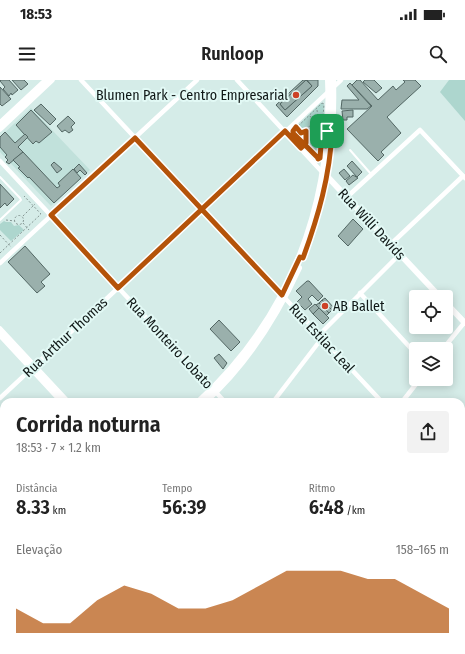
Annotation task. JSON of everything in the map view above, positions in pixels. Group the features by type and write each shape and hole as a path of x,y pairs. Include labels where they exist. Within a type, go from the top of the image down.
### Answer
{"main road":[{"path":"208,398 242,358 283,297 301,258 325,175 331,90 328,80"},
{"path":"325,175 324,146 329,131 325,117 333,80"},
{"name":"Rua Willi Davids","path":"325,175 433,290"},
{"path":"453,310 465,323"},
{"path":"204,398 214,391"}],"street":[{"path":"0,129 46,80"},
{"path":"0,123 52,80"},
{"name":"Rua Estilac Leal","path":"81,80 378,398"},
{"path":"0,263 197,80"},
{"name":"Rua Willi Davids","path":"237,80 285,131 303,147 325,175"},
{"name":"Rua Arthur Thomas","path":"0,398 285,131 295,126 341,80"},
{"path":"347,197 420,130 464,177 391,244"},
{"name":"Rua Monteiro Lobato","path":"0,161 221,398"},
{"path":"276,398 320,337 360,293 400,254"},
{"path":"360,293 409,346"},
{"path":"449,342 465,323"},
{"path":"0,331 64,398"},
{"path":"33,367 59,398"},
{"path":"405,398 415,386"}],"lane":[{"path":"350,150 372,175"},
{"path":"0,177 20,198 20,202 0,220"}],"path":[{"path":"322,103 324,104 324,146 320,158 318,159 303,147 293,133 295,126 308,113 316,106 322,103"},
{"path":"295,126 301,133 306,131 318,117 316,106"},
{"path":"308,113 314,122 313,142 324,146"},
{"path":"318,117 325,117"},
{"path":"303,147 307,139 306,131"},
{"path":"0,253 41,214 24,196"},
{"path":"16,217 19,215 22,216 38,201"},
{"path":"11,210 16,217 15,221"},
{"path":"22,216 24,220 22,223"},
{"path":"3,217 7,221 15,221 18,224 22,223 32,233"},
{"path":"0,235 14,250"}],"shaded area":[{"path":"449,80 465,80 465,121 440,92"},
{"path":"321,103 323,103 324,106 321,158 318,159 293,134 292,131"},
{"path":"31,108 90,170 51,206 0,152 0,137"},
{"path":"4,221 11,222 14,226 19,225 24,230 11,241 0,230 0,224"}],"building":[{"path":"9,80 18,90 12,95 11,93 9,96 3,89 5,87 0,81"},
{"path":"12,80 24,80 28,84 21,90"},
{"path":"303,80 306,80 280,104 285,110 312,86 307,80 318,80 318,86 287,117 276,105"},
{"name":"Blumen Park - Centro Empresarial","path":"306,80 312,86 285,110 280,104"},
{"path":"357,80 360,80 378,100 393,86 396,90 405,82 403,80 415,80 421,86 387,117 401,133 381,152 384,155 378,161 347,129 372,106 352,85"},
{"path":"365,80 374,80 382,88 376,93 363,82"},
{"path":"350,83 371,106 367,109 341,109 342,100 359,100 347,86"},
{"path":"0,87 11,99 2,106 0,104"},
{"path":"41,104 56,119 50,125 34,110"},
{"path":"31,110 52,132 39,143 36,141 33,144 16,125"},
{"path":"353,110 353,117 347,117 347,120 343,120 342,111"},
{"path":"68,116 75,123 71,127 73,130 69,133 65,130 62,132 57,126"},
{"path":"5,132 15,143 25,134 28,137 18,147 23,152 9,164 6,162 8,160 5,157 7,155 0,147 0,137"},
{"path":"23,152 57,188 60,186 58,183 73,169 81,178 54,203 29,177 28,178 18,168 20,167 13,160"},
{"path":"352,161 362,172 357,177 347,166"},
{"path":"54,162 62,169 57,173 51,165"},
{"path":"79,164 87,173 85,175 80,170 77,173 74,169"},
{"path":"344,169 350,176 345,180 339,173"},
{"path":"353,175 358,178 349,185 346,181"},
{"path":"0,184 14,199 7,206 5,203 0,208"},
{"path":"353,219 363,229 348,246 338,236"},
{"path":"25,246 50,274 41,282 45,286 37,293 8,262"},
{"path":"307,281 309,281 323,296 318,301 312,295 308,299 312,304 305,310 297,302 302,297 296,291"},
{"path":"325,298 334,308 332,310 322,300"},
{"name":"AB Ballet","path":"322,300 332,310 329,313 319,303"},
{"path":"319,303 329,313 326,316 316,305"},
{"path":"315,304 319,308 313,314 309,309"},
{"path":"319,308 329,318 323,324 313,314"},
{"path":"219,320 240,342 231,351 210,329"},
{"path":"219,354 227,363 223,369 214,358"}],"place":[{"name":"Blumen Park - Centro Empresarial","path":"296,95"},
{"name":"AB Ballet","path":"325,306"}],"route":[{"path":"327,131 326,146 321,145 320,158 318,159 318,158 305,145 293,133 296,127 301,133 306,131 306,143 305,145 301,148 285,131 202,210 118,288 51,215 135,138 202,210 282,295 300,257 303,258 324,194 331,149 332,131 327,131"}]}
